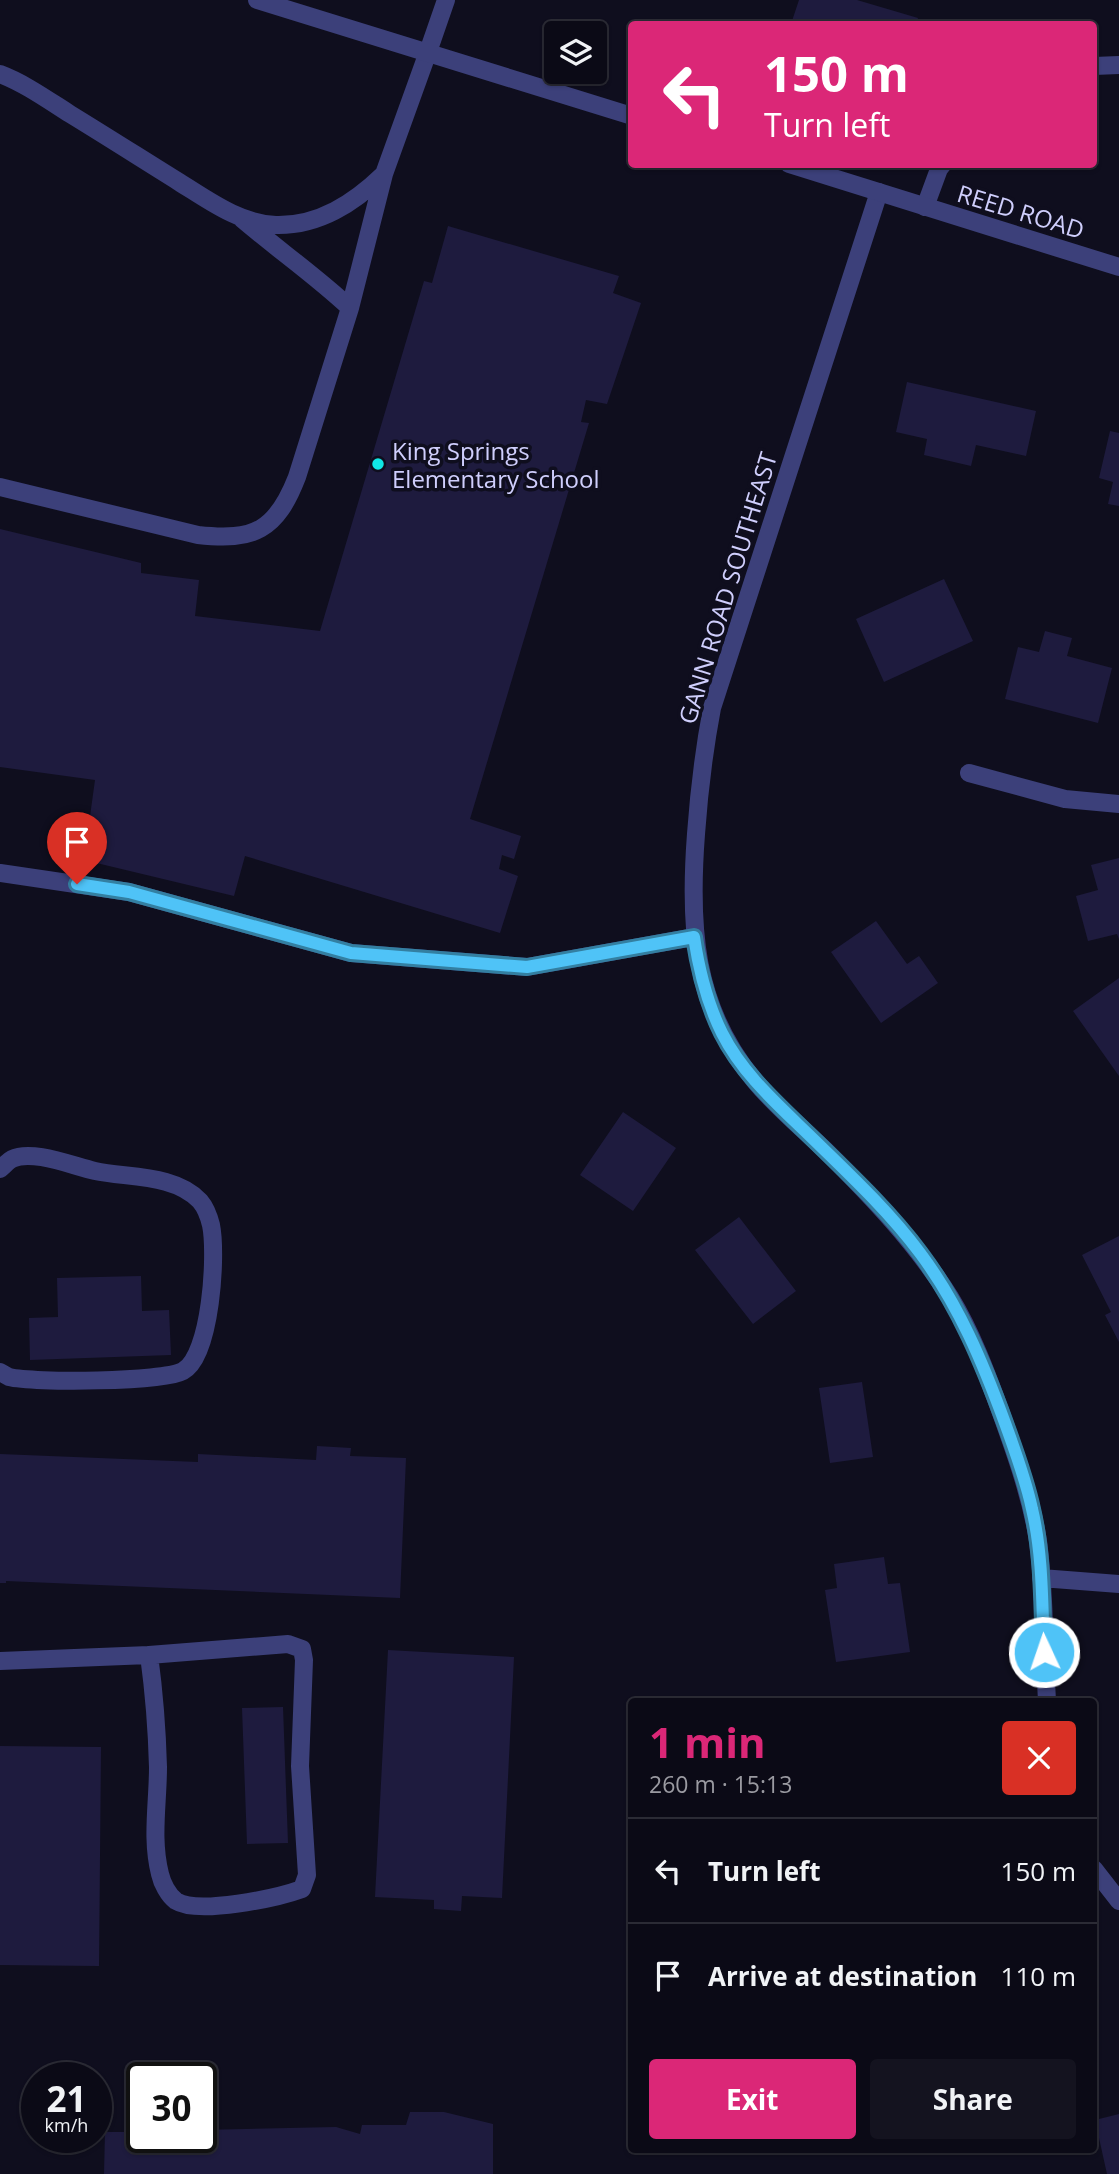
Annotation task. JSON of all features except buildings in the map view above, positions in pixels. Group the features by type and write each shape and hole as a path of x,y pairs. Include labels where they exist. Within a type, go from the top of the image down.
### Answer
{"street":[{"path":"257,0 628,115"},
{"path":"0,487 198,534 228,538 254,533 274,520 288,502 350,308 384,174 446,0"},
{"path":"1097,66 1119,65"},
{"path":"0,74 238,217 286,257 328,287 350,308"},
{"name":"REED ROAD","path":"802,168 1119,267"},
{"path":"925,207 941,168"},
{"path":"238,217 274,225 315,219 345,206 367,191 384,174"},
{"name":"GANN ROAD SOUTHEAST","path":"879,192 712,708 700,782 694,855 694,937 701,975 713,1012 737,1058 772,1100 885,1211 920,1252 951,1299 977,1350 1015,1453 1032,1509 1041,1578 1046,1698"},
{"path":"969,773 1065,799 1119,804"},
{"path":"0,873 129,892 351,953 527,967 694,937"},
{"path":"0,1169 13,1159 30,1155 95,1171 177,1186 198,1200 206,1211 213,1241 206,1329 197,1357 184,1371 154,1379 56,1380 8,1377 0,1371"},
{"path":"1041,1578 1119,1584"},
{"path":"0,1661 149,1655 288,1644 302,1649 304,1660 300,1766 307,1875 302,1889 284,1896 240,1904 193,1905 178,1902 169,1894 160,1876 155,1843 158,1755 149,1655"},
{"path":"1097,1873 1119,1901"}],"place":[{"name":"King Springs Elementary School","path":"378,464"}],"route":[{"path":"77,884 129,892 351,953 527,967 694,937 704,987 723,1035 737,1058 772,1100 885,1211 920,1252 951,1299 977,1350 996,1398 1032,1509 1041,1578 1044,1652"}]}
